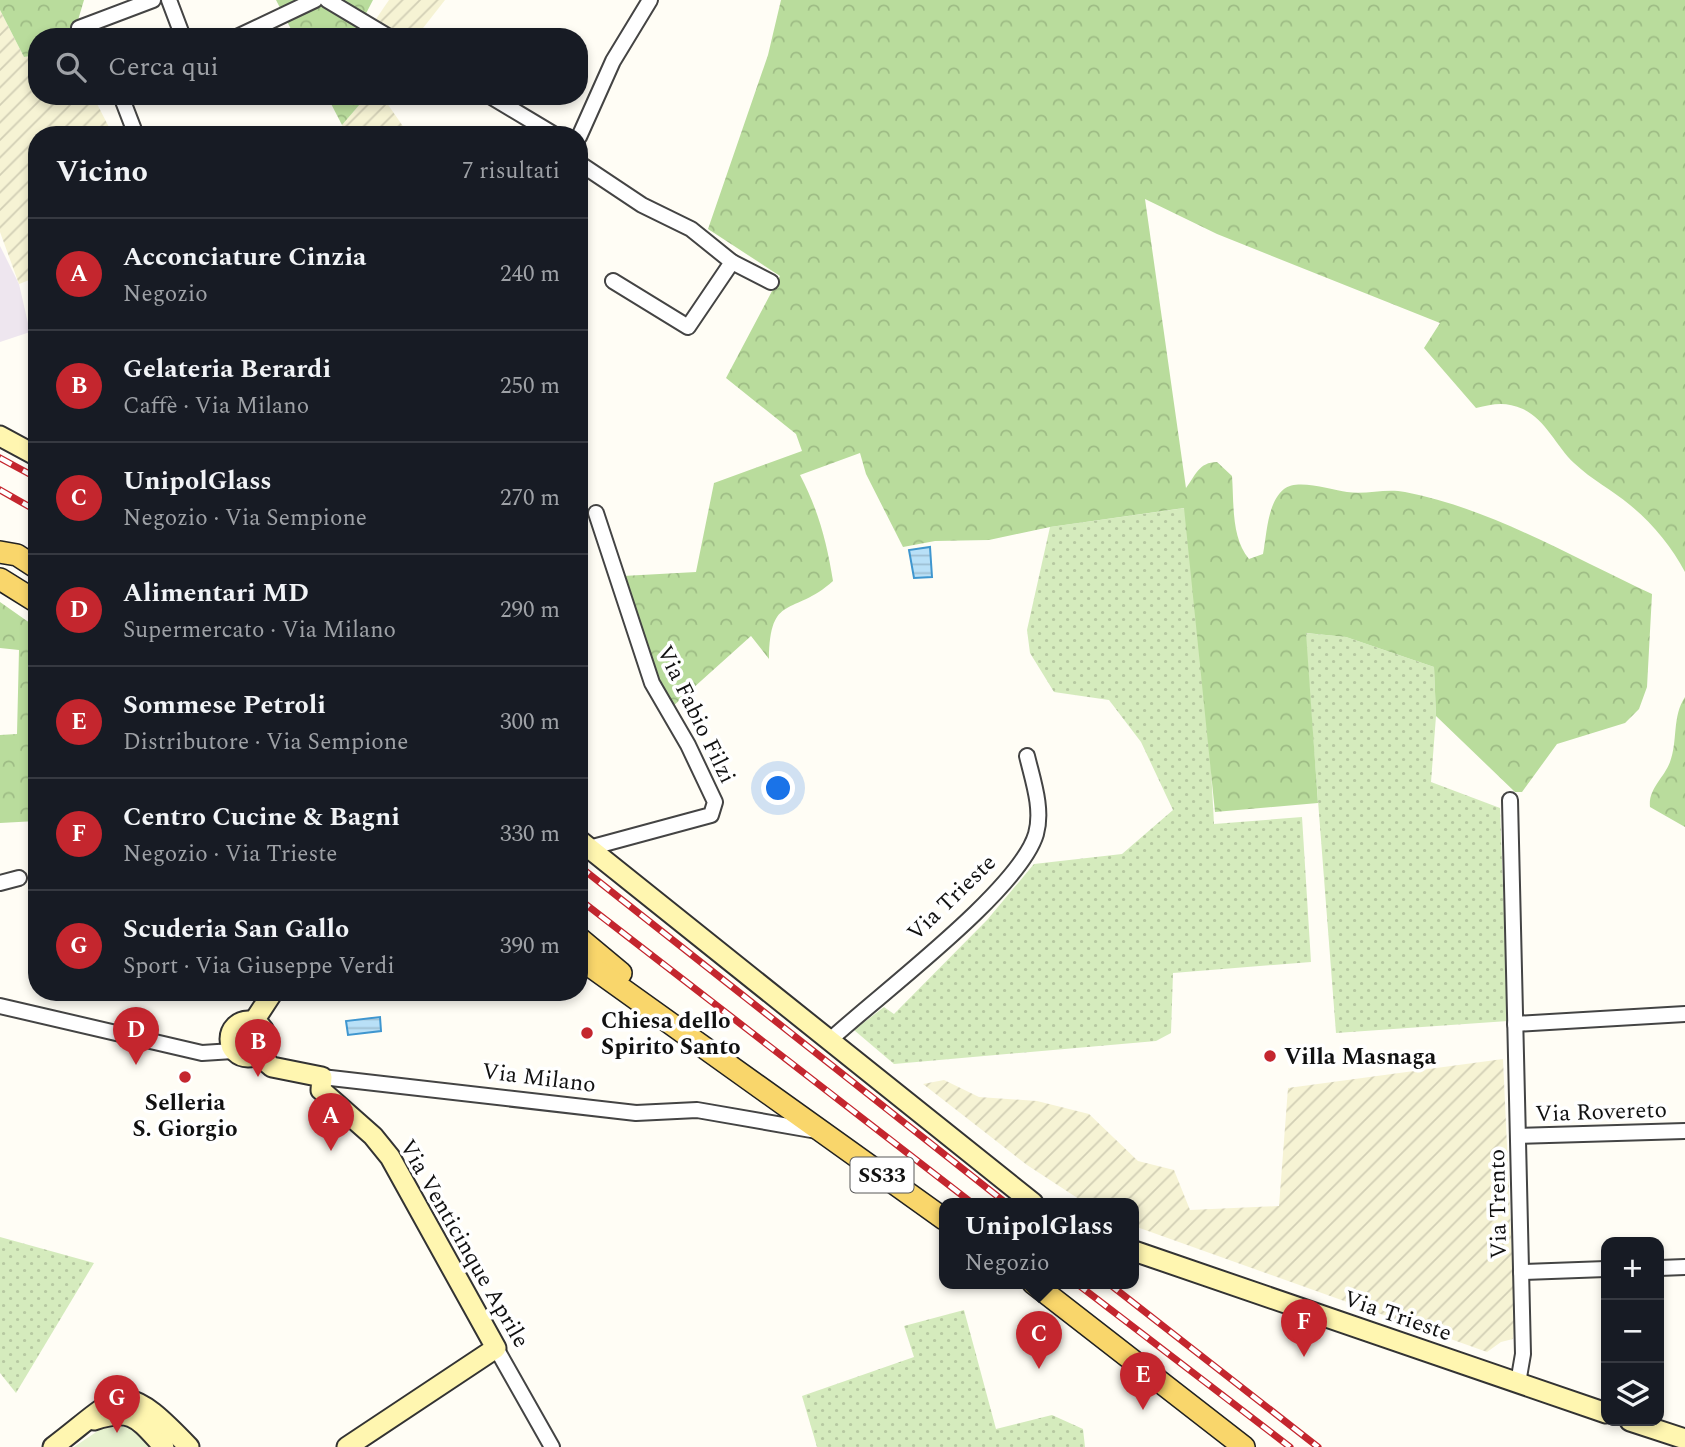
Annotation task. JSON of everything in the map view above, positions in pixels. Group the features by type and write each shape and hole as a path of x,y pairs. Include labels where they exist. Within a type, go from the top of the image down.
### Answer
{"main road":[{"path":"0,552 17,555 28,562"},
{"path":"0,579 28,599"},
{"path":"588,946 648,996 656,1015"},
{"name":"SS33","path":"588,965 939,1215"},
{"path":"588,981 601,989 623,991"},
{"path":"1041,1289 1244,1447"}],"street":[{"path":"79,28 153,0"},
{"path":"169,0 180,28"},
{"path":"256,28 315,0"},
{"path":"327,0 374,28"},
{"path":"584,126 614,61 650,0"},
{"path":"124,105 133,126"},
{"path":"505,105 540,126"},
{"path":"588,169 642,205 691,229 732,262 771,282"},
{"path":"614,281 688,327 732,262"},
{"path":"0,436 28,451"},
{"name":"Via Fabio Filzi","path":"588,843 711,815 715,802 688,745 652,683 596,513"},
{"name":"Via Trieste","path":"829,1041 976,911 1015,871 1035,836 1039,814 1027,756"},
{"name":"Via Trento","path":"1510,800 1523,1354 1518,1383"},
{"path":"588,847 1027,1198"},
{"path":"0,883 19,878"},
{"path":"254,1021 267,1001"},
{"path":"0,1006 202,1053 233,1051"},
{"path":"1516,1024 1685,1014"},
{"path":"254,1021 262,1027 266,1037 265,1047 258,1055 240,1056 233,1051 229,1042 230,1032 236,1024 254,1021"},
{"name":"Via Milano","path":"258,1055 272,1067 322,1077 636,1113 697,1111 819,1131"},
{"name":"Via Venticinque Aprile","path":"322,1077 321,1090 373,1136 390,1157 552,1447"},
{"name":"Via Rovereto","path":"1518,1136 1685,1131"},
{"name":"Via Trieste","path":"1139,1253 1601,1411"},
{"path":"1664,1268 1685,1267"},
{"path":"1521,1272 1601,1269"},
{"path":"347,1447 496,1348"},
{"path":"53,1447 108,1403 131,1400 154,1410 189,1447"},
{"path":"83,1424 124,1413 142,1423 164,1447"},
{"path":"1645,1426 1685,1439"}],"shaded area":[{"path":"389,0 445,0 423,28 391,28 376,19"},
{"path":"0,10 24,57 28,56 28,105 98,105 108,126 28,126 28,280 19,284 0,232"},
{"path":"359,105 388,105 403,126 342,126"},
{"path":"0,246 19,284 28,333 0,342"},
{"path":"1503,1059 1515,1320 1513,1339 1501,1342 1487,1352 1139,1228 1139,1198 1077,1198 1027,1165 923,1084 944,1080 979,1097 1037,1101 1089,1114 1138,1161 1174,1170 1190,1210 1279,1206 1288,1088"}],"green space":[{"path":"0,0 84,0 76,28 28,28 28,56 24,57 0,10"},
{"path":"276,0 373,0 361,28 290,28"},
{"path":"781,0 1685,0 1685,572 1668,545 1646,520 1574,463 1538,419 1517,406 1494,404 1476,408 1424,348 1440,323 1217,234 1145,199 1186,488 1206,464 1217,462 1232,476 1236,530 1249,559 1263,554 1274,502 1284,489 1290,486 1306,485 1354,493 1405,492 1500,522 1652,594 1647,687 1639,709 1625,723 1557,744 1522,792 1515,792 1436,716 1434,667 1346,637 1306,633 1318,803 1215,812 1184,508 1050,527 989,540 935,541 903,547 866,474 860,453 800,475 821,526 833,581 779,614 770,638 769,659 751,636 672,707 647,650 623,576 696,572 714,483 802,451 796,434 726,378 780,276 708,229 768,55"},
{"path":"332,105 359,105 342,125"},
{"path":"1185,508 1210,750 1214,824 1302,817 1311,962 1173,973 1171,1033 1156,1041 894,1064 854,1030 884,1007 894,1014 987,920 1034,864 1122,854 1173,810 1141,742 1109,700 1054,692 1030,653 1027,630 1050,527"},
{"path":"0,602 28,622 28,821 0,823 0,735 17,734 19,650 0,648"},
{"path":"1305,633 1346,637 1434,667 1436,716 1431,782 1500,808 1508,1021 1336,1033"},
{"path":"1685,697 1685,827 1650,807 1650,801 1670,762 1678,712"},
{"path":"0,1237 94,1263 16,1393 0,1373"},
{"path":"964,1310 996,1429 1052,1415 1083,1429 1085,1447 817,1447 802,1396 914,1357 904,1326"},
{"path":"117,1422 130,1424 152,1447 74,1447 105,1426"}],"water":[{"path":"930,547 932,577 914,578 909,550"},
{"path":"380,1017 381,1031 348,1035 346,1021"}],"railway":[{"path":"0,458 28,473"},
{"path":"0,490 28,506"},
{"path":"588,873 1000,1198"},
{"path":"588,906 966,1198"},
{"path":"1084,1289 1290,1447"},
{"path":"1116,1289 1318,1447"}],"place":[{"name":"Chiesa dello Spirito Santo","path":"587,1033"},
{"name":"Villa Masnaga","path":"1270,1056"},
{"name":"Alimentari MD","path":"136,1065"},
{"name":"Selleria S. Giorgio","path":"185,1077"},
{"name":"Gelateria Berardi","path":"258,1077"},
{"name":"Acconciature Cinzia","path":"331,1151"},
{"name":"Centro Cucine & Bagni","path":"1304,1357"},
{"name":"UnipolGlass","path":"1039,1369"},
{"name":"Sommese Petroli","path":"1143,1410"},
{"name":"Scuderia San Gallo","path":"117,1433"}]}
